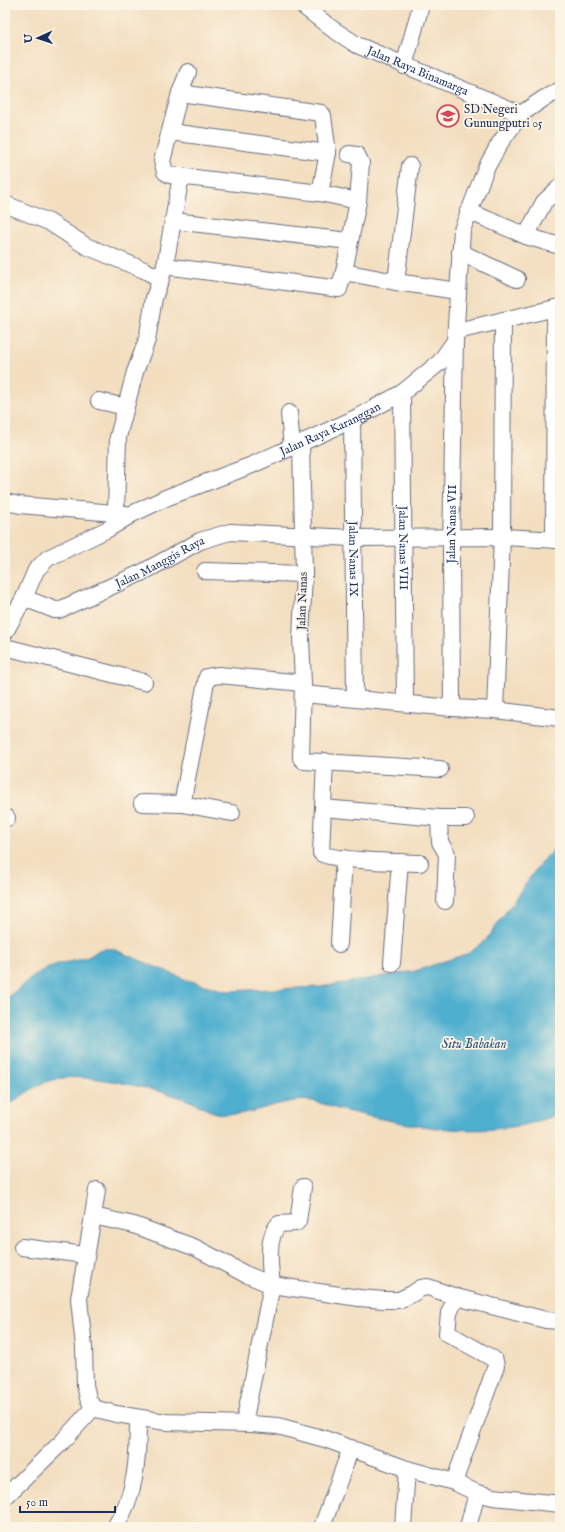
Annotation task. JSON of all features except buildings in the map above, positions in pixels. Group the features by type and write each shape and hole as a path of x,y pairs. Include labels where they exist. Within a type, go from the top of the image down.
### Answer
{"street":[{"name":"Jalan Raya Binamarga","path":"302,5 331,28 357,45 521,114"},
{"path":"404,66 421,5"},
{"path":"188,72 180,93 162,161 165,172 170,175 320,194 358,201"},
{"path":"557,540 557,308 503,320 456,336 462,230 468,211 486,168 500,143 521,114 543,99 560,90"},
{"path":"180,93 321,113 323,116 328,153 320,194"},
{"path":"170,132 328,153"},
{"path":"5,204 49,222 86,246 144,270 339,289 344,272 358,201 361,163 357,155 349,154"},
{"path":"396,282 410,166"},
{"path":"5,502 20,505 124,513 118,437 135,372 147,340 154,298 163,272 174,221 181,176"},
{"path":"526,236 544,202 560,187"},
{"path":"468,211 526,236 560,246"},
{"path":"174,221 349,241"},
{"path":"460,252 517,279"},
{"path":"344,272 396,282 458,291"},
{"path":"495,710 502,537 503,320"},
{"name":"Jalan Raya Karanggan","path":"5,632 24,598 36,570 48,558 108,529 124,513 297,446 352,420 402,393 440,362 456,336"},
{"name":"Jalan Nanas VII","path":"452,708 452,538 456,336"},
{"name":"Jalan Nanas VIII","path":"402,393 405,538 405,703"},
{"path":"99,401 126,407"},
{"name":"Jalan Nanas","path":"289,413 297,446 303,537 304,574 301,638 303,689 301,758 304,761 325,761"},
{"name":"Jalan Nanas IX","path":"352,420 355,698"},
{"name":"Jalan Manggis Raya","path":"24,598 40,605 59,610 143,572 200,542 230,532 303,537 502,537 557,540"},
{"path":"205,571 304,574"},
{"path":"5,647 144,682"},
{"path":"182,804 207,677 209,675 219,675 355,698 452,708 495,710 560,718"},
{"path":"420,863 324,856 321,853 319,850 325,761 440,769"},
{"path":"142,803 182,804 232,813"},
{"path":"323,808 439,818 466,818"},
{"path":"439,818 440,842 447,854 445,901"},
{"path":"339,944 344,858"},
{"path":"392,963 400,862"},
{"path":"244,1424 272,1285 270,1272 272,1236 279,1224 296,1223 298,1221 302,1187"},
{"path":"93,1408 88,1398 85,1385 79,1299 85,1255 97,1190"},
{"path":"93,1216 134,1225 196,1248 245,1274 272,1285 360,1298 384,1300 399,1300 421,1288 428,1287 546,1320 560,1321"},
{"path":"22,1247 85,1255"},
{"path":"454,1482 496,1366 495,1361 492,1358 447,1333 449,1313 456,1296"},
{"path":"93,1408 138,1418 166,1422 278,1426 351,1448 407,1469 454,1482 477,1493 493,1497 560,1504"},
{"path":"5,1497 63,1441 93,1408"},
{"path":"115,1527 125,1509 134,1485 137,1464 138,1418"},
{"path":"322,1527 351,1448"},
{"path":"403,1527 407,1469"},
{"path":"468,1527 477,1493"}],"water":[{"name":"Situ Babakan","path":"560,843 560,1113 534,1122 508,1128 481,1130 426,1127 372,1117 311,1101 288,1102 244,1113 221,1114 187,1100 153,1090 117,1082 81,1078 65,1078 45,1082 27,1092 5,1108 5,999 43,970 57,964 85,958 102,949 113,949 187,980 226,991 320,987 415,971 469,953 486,940 541,862"}],"place":[{"name":"SD Negeri Gunungputri 05","path":"448,116"}]}
